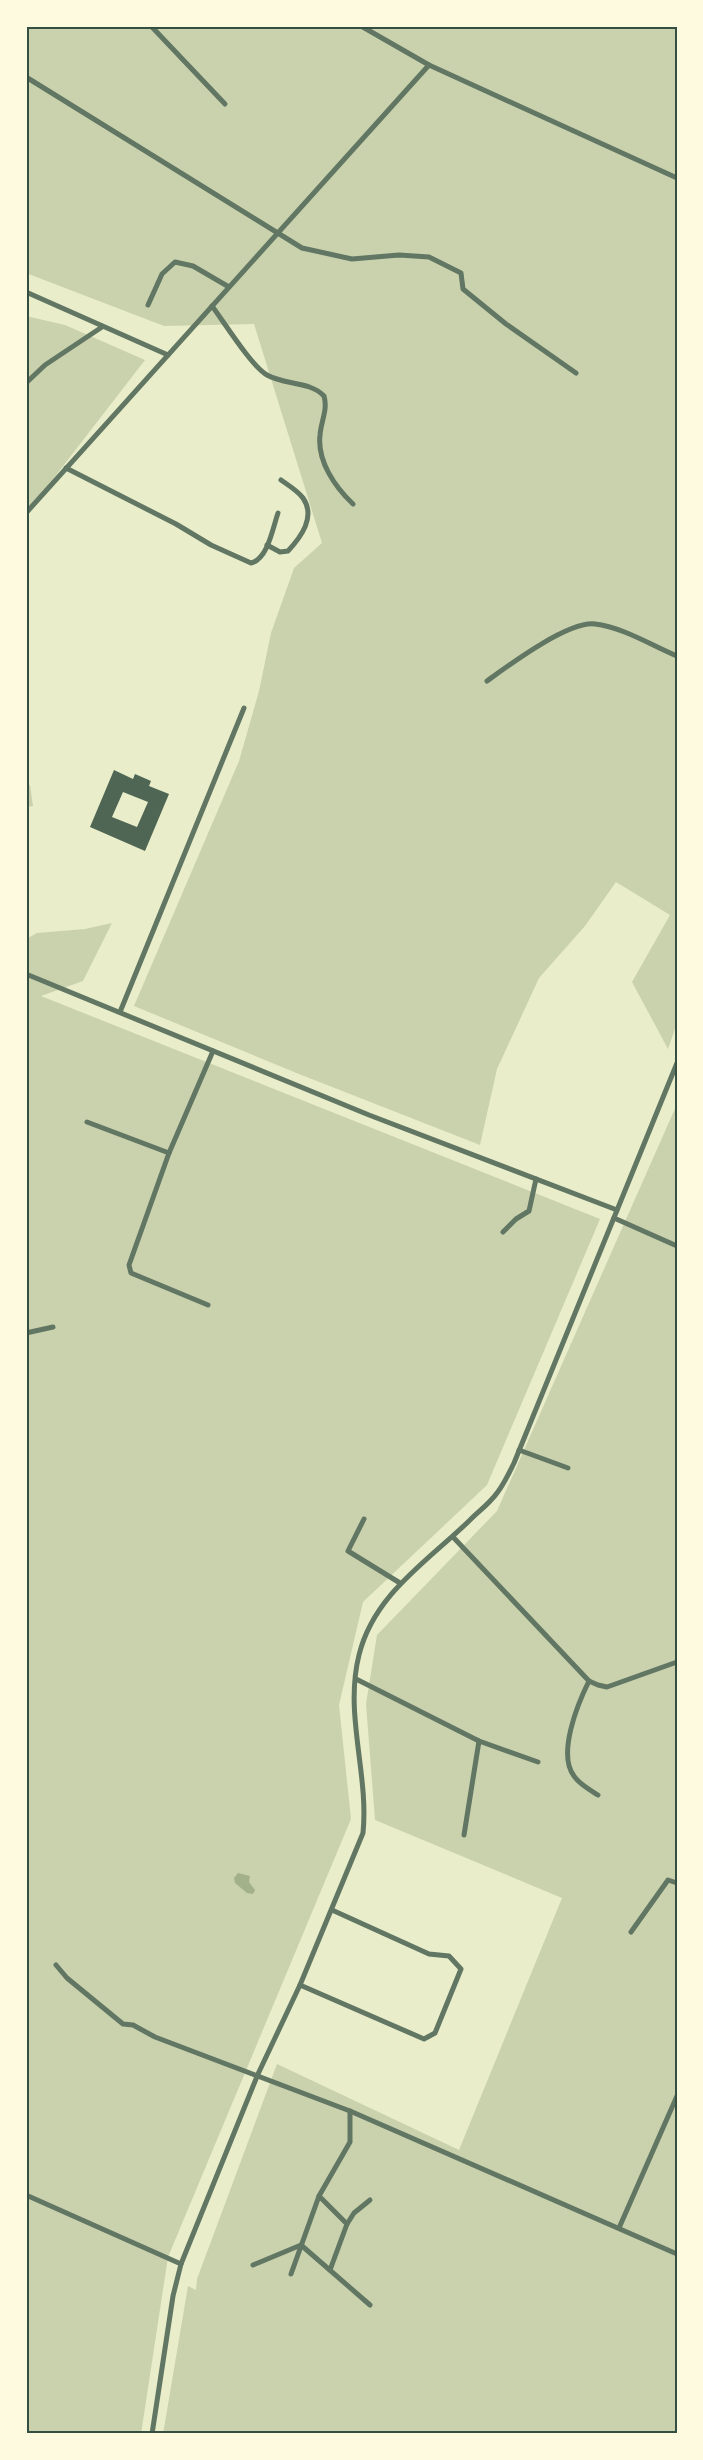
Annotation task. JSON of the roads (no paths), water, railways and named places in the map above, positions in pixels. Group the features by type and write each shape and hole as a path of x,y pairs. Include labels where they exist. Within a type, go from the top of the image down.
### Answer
{"street":[{"path":"151,26 225,104"},
{"path":"361,26 429,65 677,178"},
{"path":"26,513 429,65"},
{"path":"26,76 302,248 352,259 399,255 429,257 461,273 463,289 506,324 576,373"},
{"path":"148,305 162,274 174,262 193,266 229,287"},
{"path":"26,292 168,355"},
{"path":"212,306 265,374 290,384 310,387 324,396 326,404 320,435 320,447 333,482 353,504"},
{"path":"26,383 45,365 102,327"},
{"path":"66,468 176,524 211,545 251,563 258,560 267,545 278,513"},
{"path":"267,545 280,552 288,551 304,531 308,521 303,497 281,480"},
{"path":"487,680 535,648 567,632 594,624 613,629 677,656"},
{"path":"120,1012 244,708"},
{"path":"26,974 378,1119 617,1210"},
{"path":"208,1305 130,1273 129,1270 169,1153 213,1051"},
{"path":"152,2434 173,2296 180,2264 258,2074 300,1985 363,1833 364,1818 356,1739 358,1657 368,1631 383,1603 400,1583 453,1537 497,1494 519,1450 677,1063"},
{"path":"87,1122 169,1153"},
{"path":"503,1232 516,1219 528,1211 536,1179"},
{"path":"614,1218 677,1246"},
{"path":"26,1334 53,1327"},
{"path":"519,1450 568,1468"},
{"path":"364,1519 348,1551 400,1583"},
{"path":"453,1537 589,1681 607,1687 677,1662"},
{"path":"356,1679 479,1740 538,1762"},
{"path":"589,1681 574,1719 568,1757 570,1769 574,1777 598,1795"},
{"path":"464,1835 479,1740"},
{"path":"631,1932 668,1880 677,1883"},
{"path":"300,1985 424,2039 435,2033 462,1969 449,1956 429,1954 332,1910"},
{"path":"56,1964 67,1978 123,2024 133,2026 155,2037 245,2072 258,2074 350,2111 677,2254"},
{"path":"619,2228 677,2096"},
{"path":"291,2274 319,2196 350,2142 350,2111"},
{"path":"26,2195 180,2264"},
{"path":"319,2196 347,2224"},
{"path":"330,2270 347,2224 354,2213 370,2200"},
{"path":"253,2265 301,2245"},
{"path":"301,2245 370,2305"}]}
